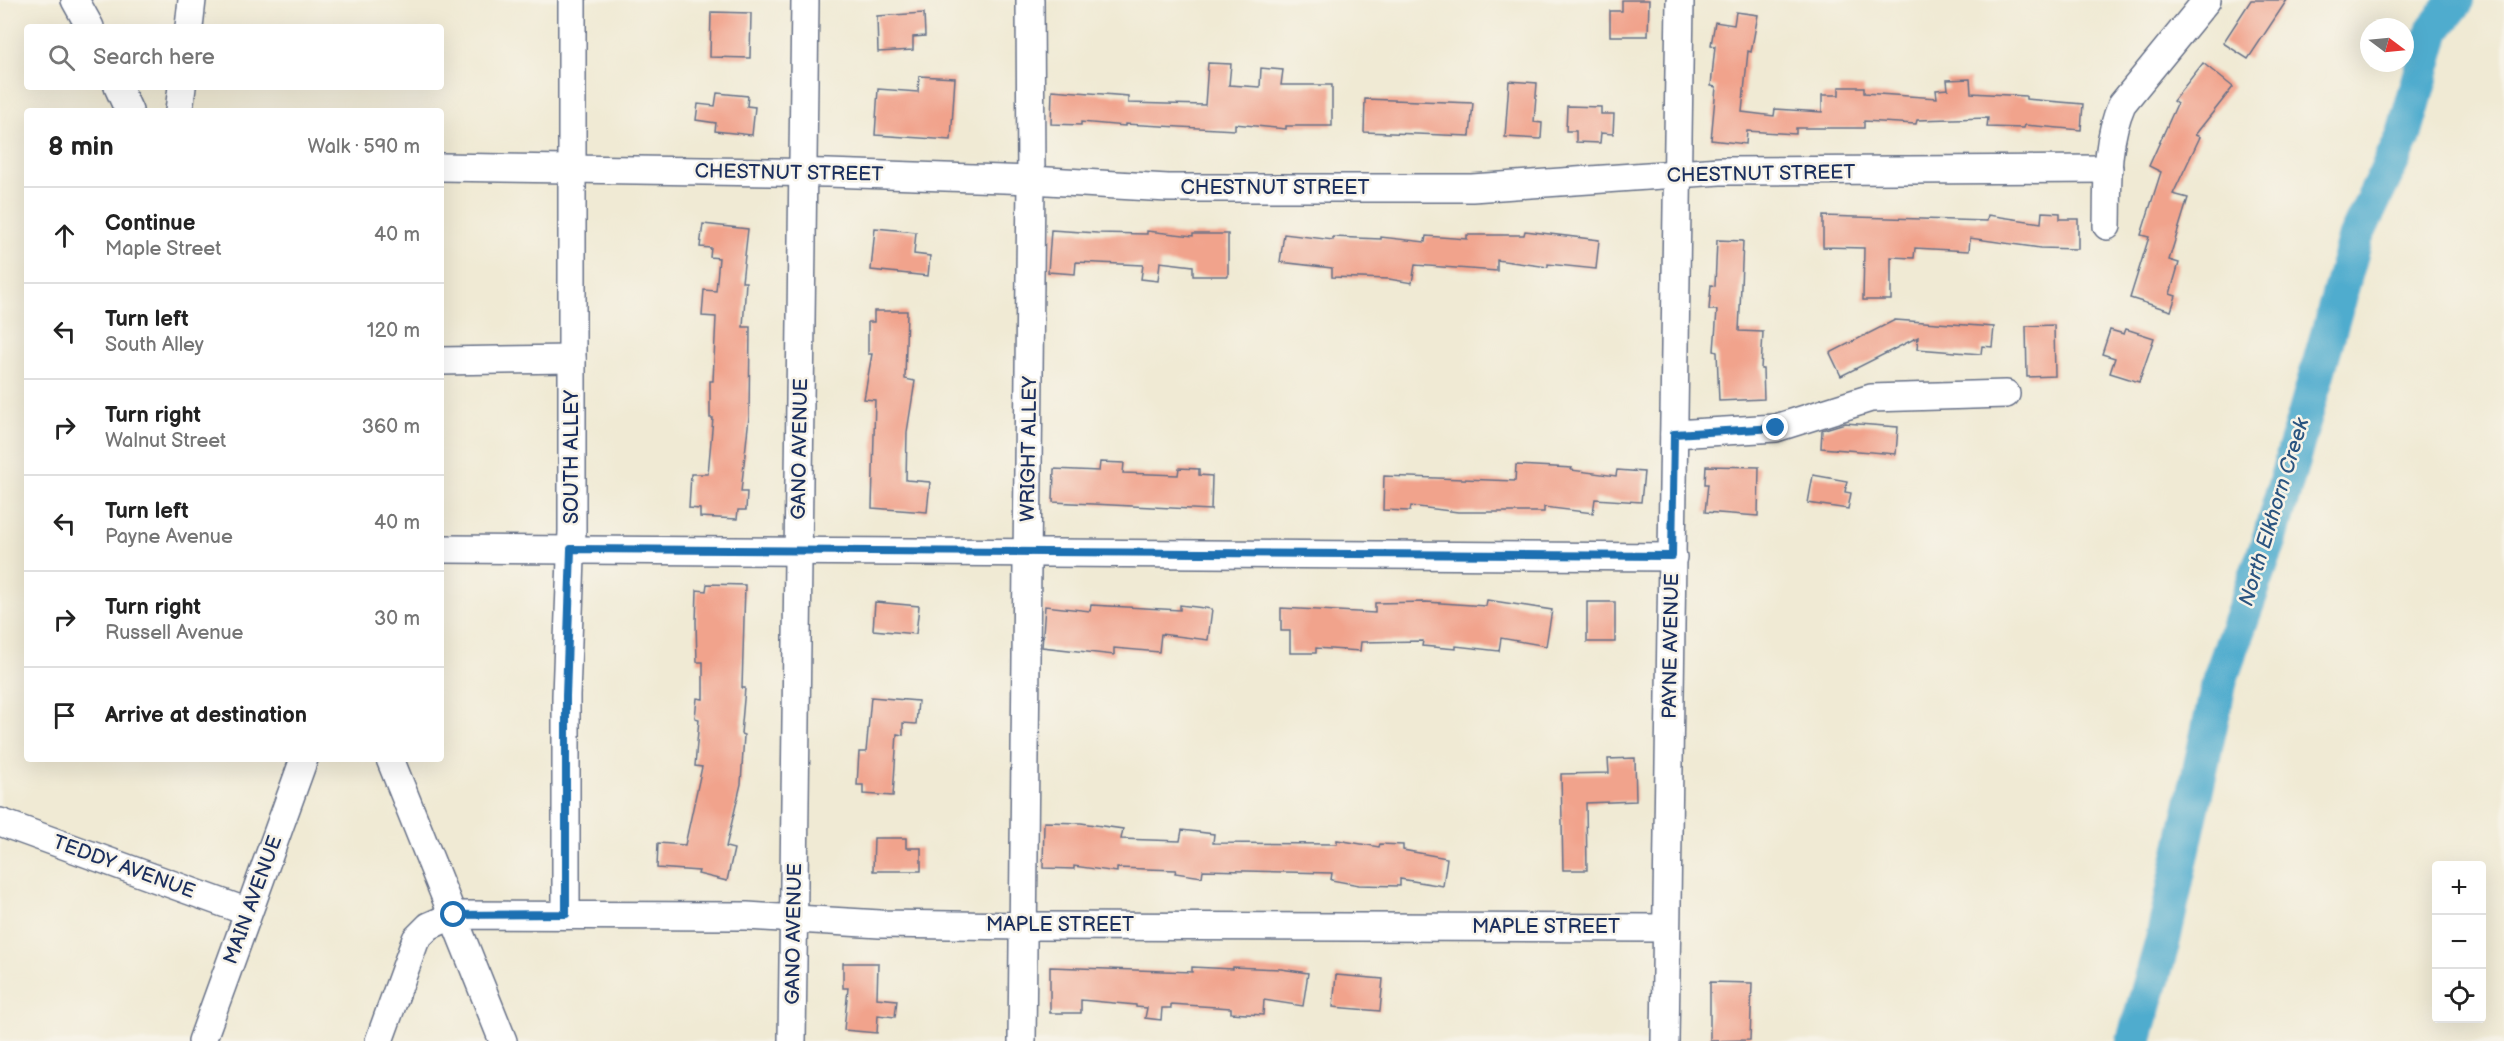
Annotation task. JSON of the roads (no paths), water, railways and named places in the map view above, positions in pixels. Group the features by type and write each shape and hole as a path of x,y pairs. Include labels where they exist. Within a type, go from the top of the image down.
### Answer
{"street":[{"path":"75,0 88,24"},
{"path":"189,24 192,0"},
{"name":"SOUTH ALLEY","path":"566,914 566,696 571,549 572,0"},
{"name":"GANO AVENUE","path":"792,1041 805,0"},
{"name":"WRIGHT ALLEY","path":"1022,1041 1031,180 1030,0"},
{"name":"PAYNE AVENUE","path":"1665,1041 1680,0"},
{"path":"2108,226 2113,124 2122,104 2207,0"},
{"path":"119,90 128,108"},
{"path":"179,108 182,90"},
{"name":"CHESTNUT STREET","path":"444,167 803,173 1031,180 1168,188 1472,188 1676,176 1720,171 2109,169"},
{"path":"444,361 572,359"},
{"path":"1674,434 1776,428 1871,398 2006,394"},
{"path":"444,549 1672,556"},
{"name":"MAIN AVENUE","path":"202,1041 303,762"},
{"path":"391,762 504,1041"},
{"name":"TEDDY AVENUE","path":"0,822 248,912"},
{"path":"379,1041 416,939 429,926 454,915"},
{"name":"MAPLE STREET","path":"454,915 747,916 795,920 1023,926 1666,928"}],"waterway":[{"name":"North Elkhorn Creek","path":"2134,1041 2162,944 2220,679 2270,538 2356,236 2403,138 2434,29 2457,0"}]}
